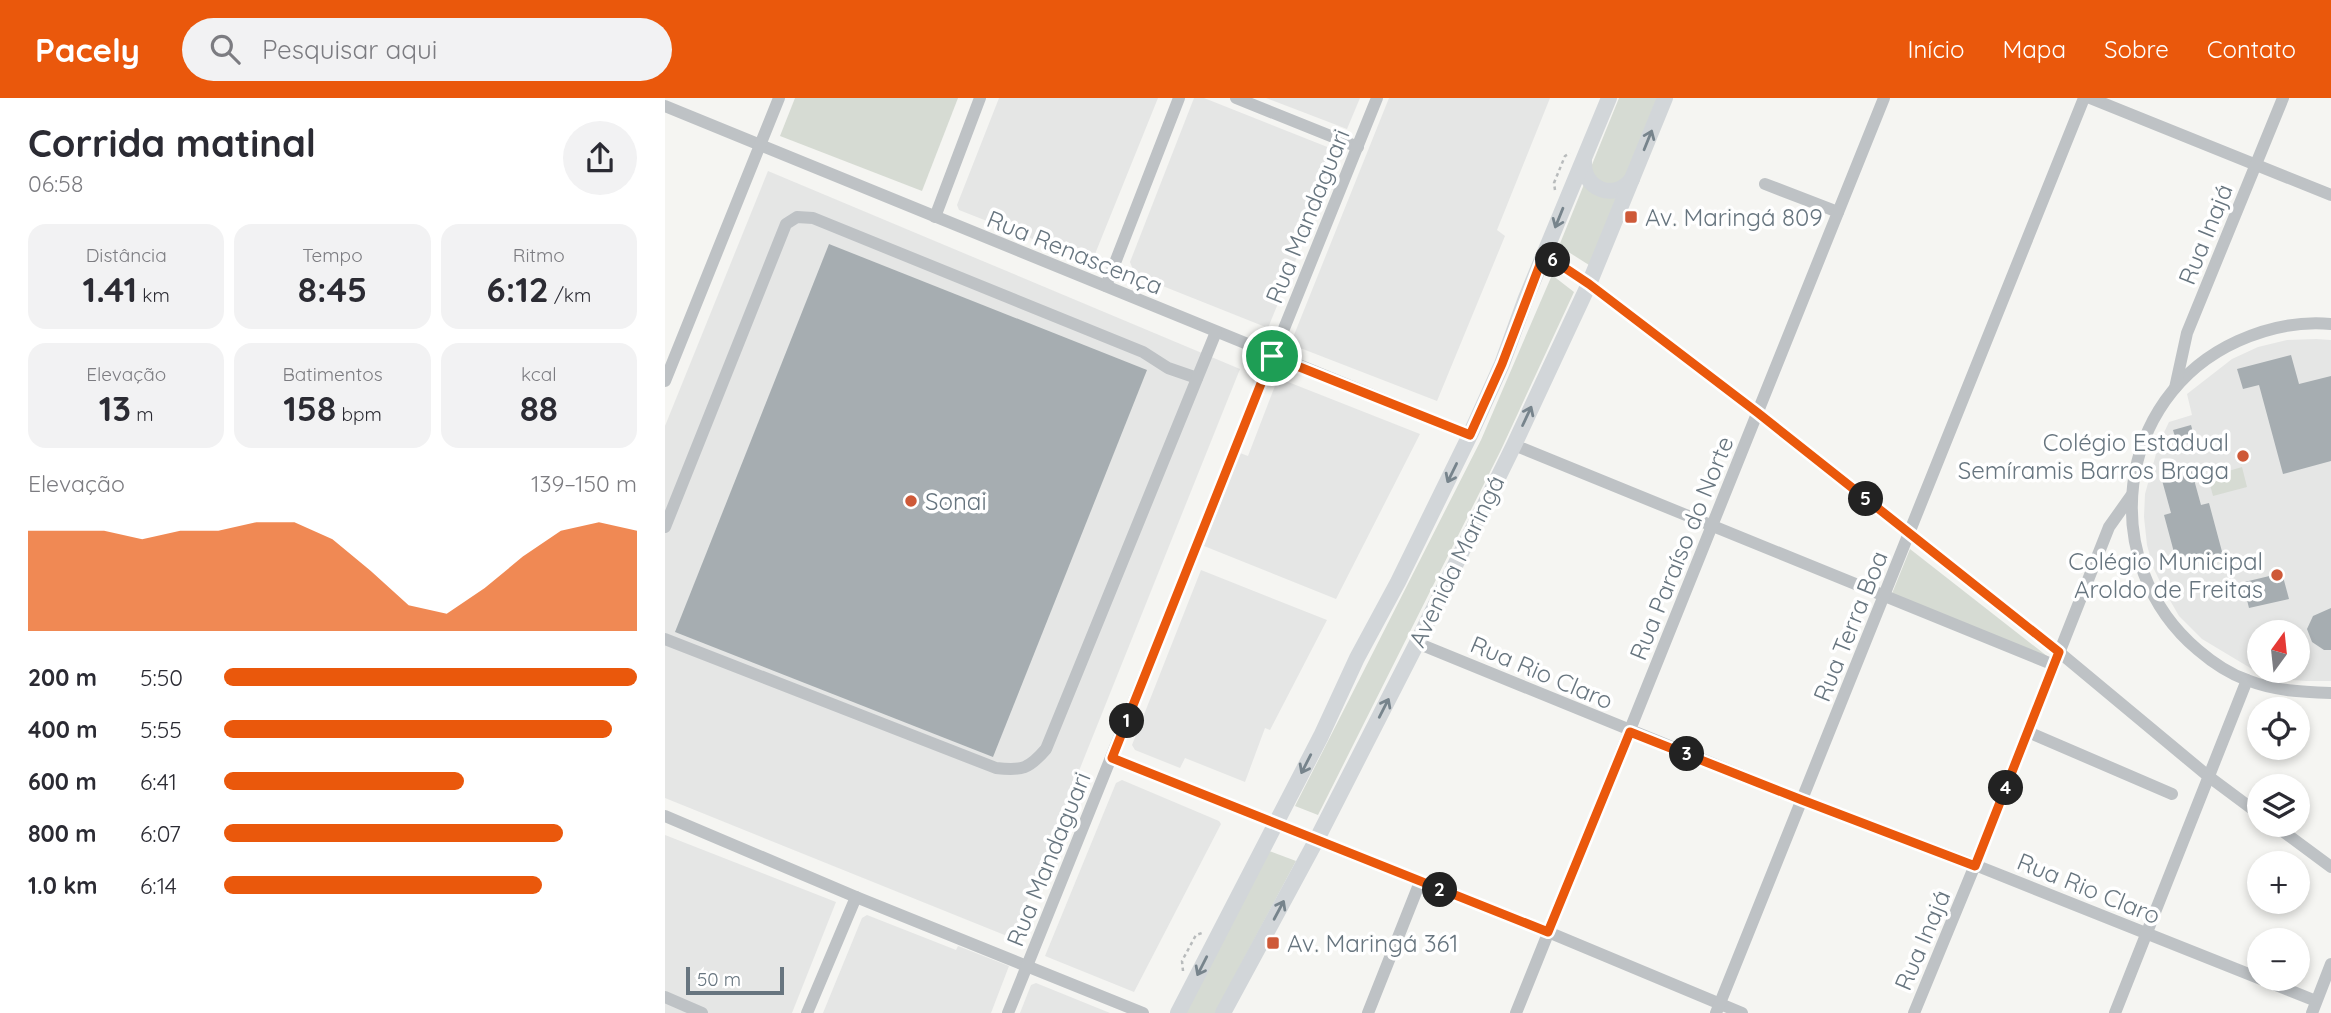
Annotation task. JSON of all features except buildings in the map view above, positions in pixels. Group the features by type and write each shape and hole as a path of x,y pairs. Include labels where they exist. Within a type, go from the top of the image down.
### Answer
{"main road":[{"name":"Avenida Maringá","path":"1178,1013 1276,824 1470,435 1502,364 1580,153 1609,98"},
{"name":"Avenida Maringá","path":"1223,1013 1317,839 1514,445 1589,284 1665,98"},
{"path":"1580,153 1585,175 1599,189 1619,190 1633,177"}],"street":[{"path":"665,381 779,98"},
{"path":"935,218 980,98"},
{"path":"1106,286 1128,223 1179,98"},
{"path":"1236,98 1358,147"},
{"name":"Rua Mandaguari","path":"1008,1013 1377,98"},
{"name":"Rua Paraíso do Norte","path":"1516,1013 1884,98"},
{"name":"Rua Terra Boa","path":"1718,1008 2084,98"},
{"path":"2090,98 2331,195"},
{"name":"Rua Inajá","path":"2175,388 2187,333 2283,98"},
{"name":"Rua Renascença","path":"665,106 1470,435"},
{"path":"1765,184 1838,212"},
{"path":"665,527 786,224 797,217 813,218 1143,352 1168,368 1197,378"},
{"path":"1544,254 1589,284 1758,413 2247,805"},
{"path":"2115,1013 2247,680 2212,662 2183,637 2159,606 2142,572 2132,534 2131,496 2134,472 2149,428 2175,388 2198,365 2226,346 2256,333 2288,325 2331,324"},
{"path":"665,639 996,768 1016,771 1033,764 1046,749 1216,332"},
{"path":"665,340 679,345"},
{"path":"1514,445 2054,665"},
{"name":"Rua Inajá","path":"1914,1013 2109,527 2131,496"},
{"name":"Rua Rio Claro","path":"1417,643 1630,732 2147,934 2314,1007"},
{"path":"2258,683 2293,692 2331,692"},
{"path":"2028,732 2172,794"},
{"path":"1112,758 1548,932 1718,1008 1742,1013"},
{"path":"665,816 856,897 1143,1013"},
{"path":"2291,837 2331,867"},
{"path":"1368,1013 1420,882"},
{"path":"807,1013 856,897"},
{"path":"2314,1007 2331,964"},
{"path":"665,997 702,1013"}],"path":[{"path":"1556,198 1554,183 1565,156 1580,153"},
{"path":"1183,976 1182,961 1196,935 1207,931"}],"shaded area":[{"path":"795,98 958,98 922,191 780,136"},
{"path":"999,98 1158,98 1095,254 1080,248 1076,256 959,210 957,205"},
{"path":"1194,98 1204,98 1340,152 1268,328 1135,275 1130,262"},
{"path":"1266,98 1360,98 1347,129"},
{"path":"1389,98 1550,98 1497,230 1505,236 1437,401 1295,346 1292,340"},
{"path":"1619,98 1657,98 1589,265 1559,246"},
{"path":"768,171 1240,369 1012,938 665,798 665,426"},
{"path":"1552,275 1574,292 1500,452 1318,815 1295,806 1481,440"},
{"name":"Colégio Estadual Semíramis Barros Braga","path":"2287,340 2331,340 2331,681 2310,681 2310,620 2247,620 2247,666 2202,639 2179,616 2153,567 2147,545 2145,494 2159,443 2169,422 2192,415 2187,394 2232,359 2258,347"},
{"path":"1278,378 1420,434 1336,599 1204,546 1240,453 1248,456"},
{"path":"2242,467 2247,487 2213,496 2208,477"},
{"path":"1910,549 2052,660 1891,596"},
{"path":"1201,570 1327,620 1270,730 1265,728 1245,782 1185,758 1180,768 1135,750 1132,745"},
{"path":"1122,780 1221,824 1134,992 1045,956 1116,783"},
{"path":"665,835 836,902 792,1013 665,1013"},
{"path":"1269,851 1296,861 1215,1013 1185,1013"},
{"path":"867,915 956,950 958,946 1009,966 991,1013 823,1013 862,918"},
{"path":"1036,983 1110,1013 1020,1013 1031,985"}],"place":[{"name":"Av. Maringá 809","path":"1631,217"},
{"name":"Colégio Estadual Semíramis Barros Braga","path":"2243,456"},
{"name":"Sonai","path":"911,501"},
{"name":"Colégio Municipal Aroldo de Freitas","path":"2277,575"},
{"name":"Av. Maringá 361","path":"1273,943"}],"route":[{"path":"1544,254 1589,284 1758,413 2059,652 1975,866 1630,732 1548,932 1112,758 1272,356 1470,435 1502,364 1544,254"}]}
